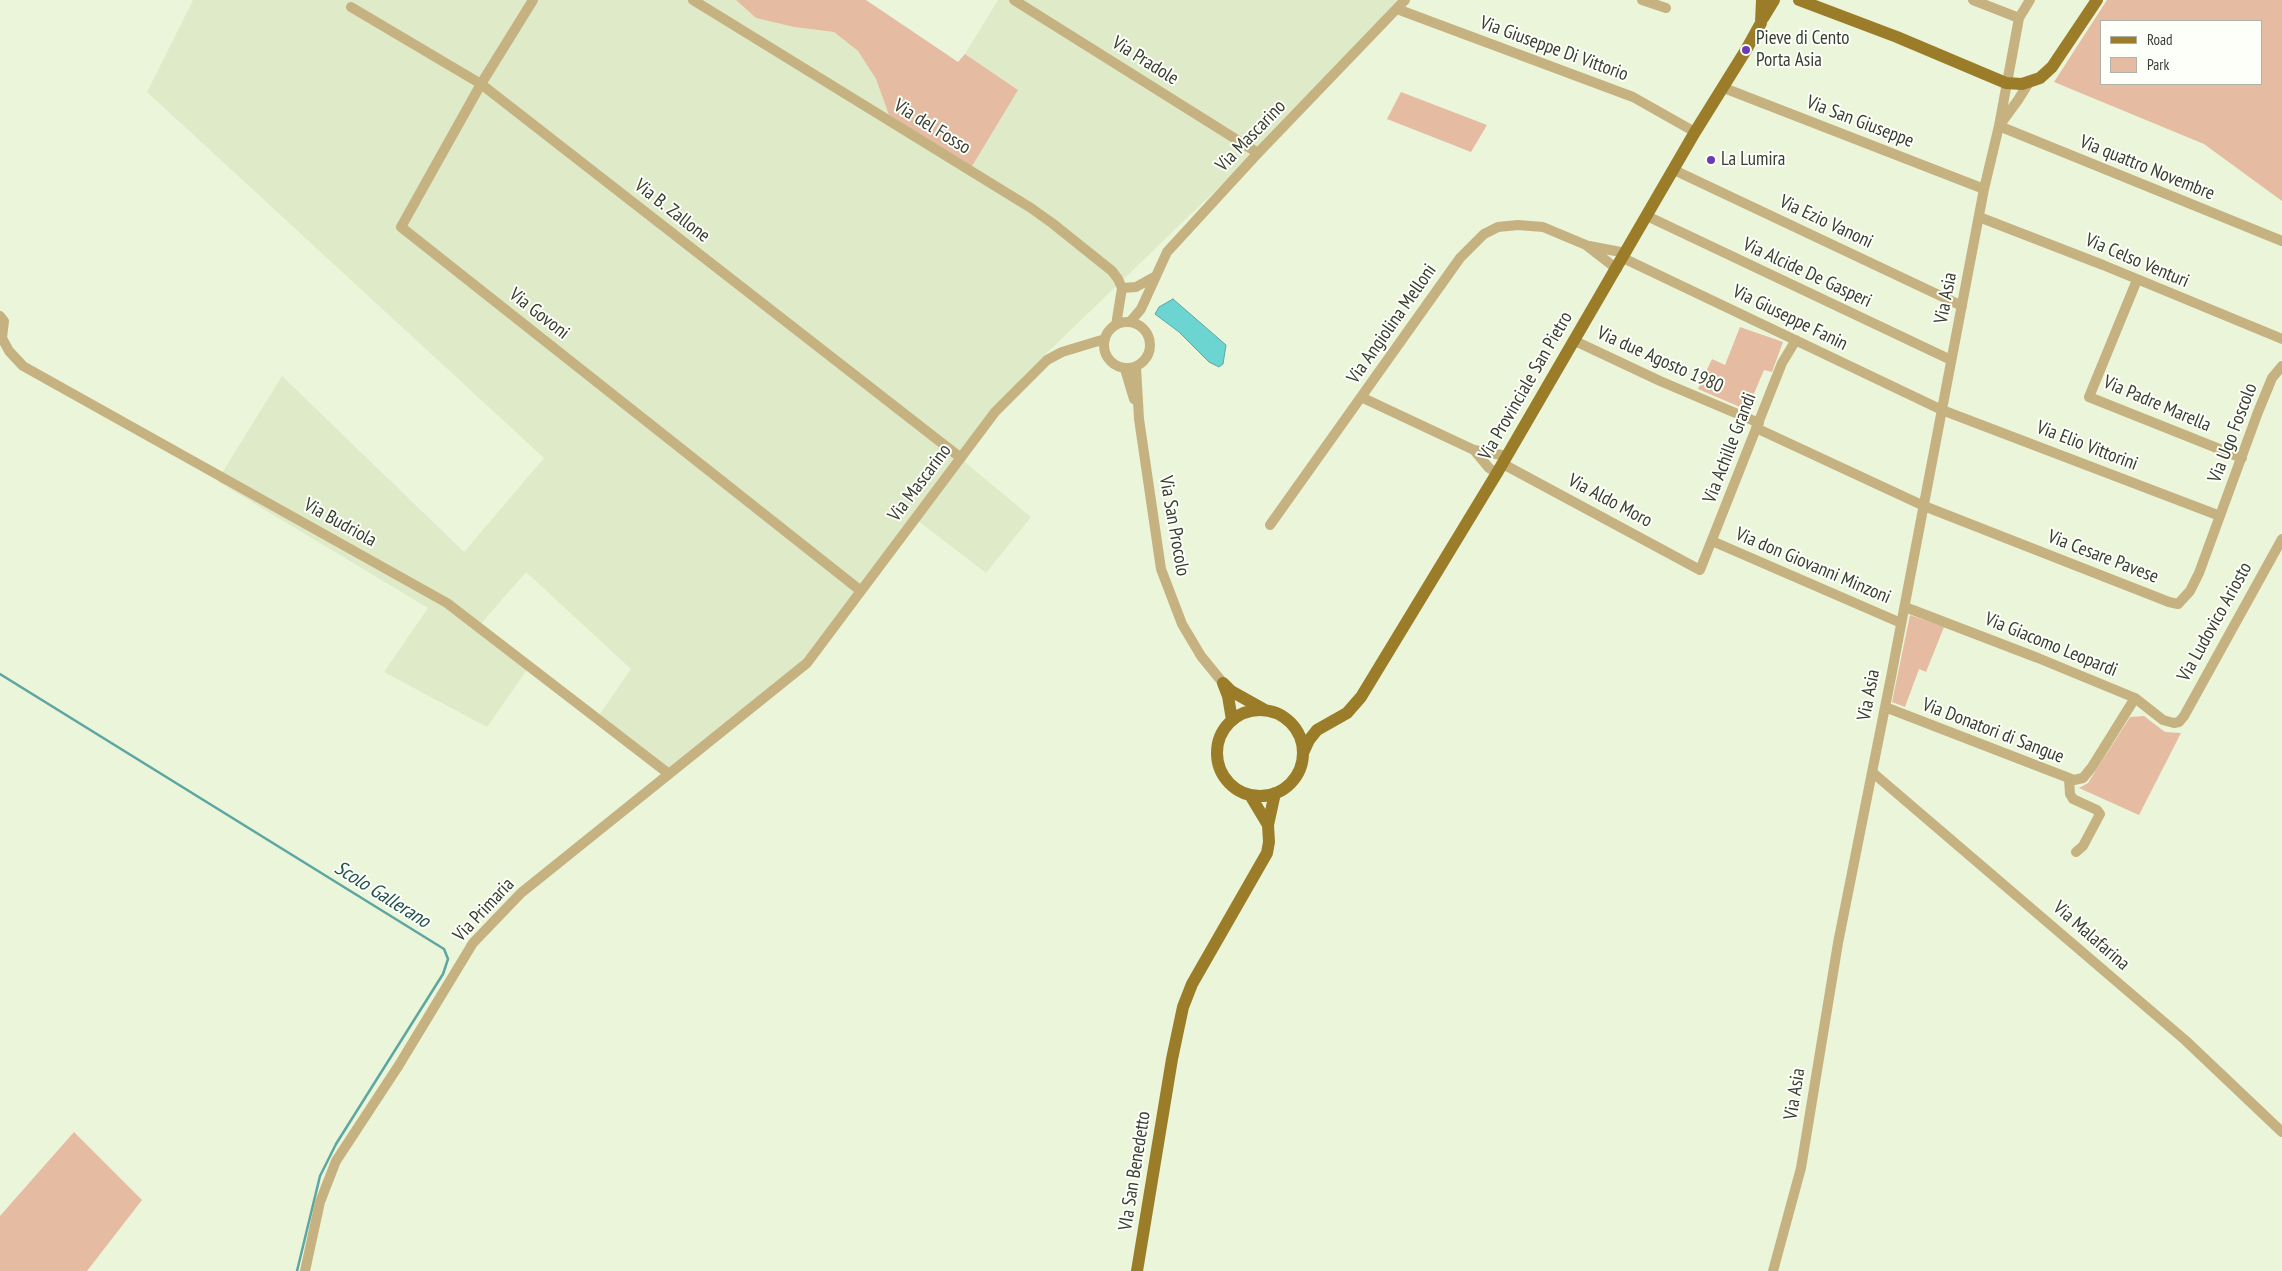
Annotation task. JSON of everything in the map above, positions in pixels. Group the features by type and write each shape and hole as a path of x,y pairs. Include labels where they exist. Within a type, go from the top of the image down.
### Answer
{"main road":[{"path":"1761,22 1762,0"},
{"name":"Via Provinciale San Pietro","path":"1323,726 1347,712 1361,697 1502,465 1695,132 1724,88 1774,0"},
{"path":"1801,0 1897,37 2006,83 2028,84 2040,78 2052,67 2096,0"},
{"path":"1223,683 1231,691 1292,724 1299,736 1303,754"},
{"path":"1223,683 1228,696 1232,720"},
{"path":"1266,710 1250,711 1232,720 1221,733 1218,743 1217,762 1221,772 1229,783 1239,791 1250,795 1267,796 1291,783 1297,774 1309,740 1323,726"},
{"path":"1292,724 1323,726"},
{"path":"1268,825 1275,793"},
{"path":"1250,795 1268,825"},
{"name":"VIa San Benedetto","path":"1137,1271 1169,1077 1183,1007 1192,984 1267,853 1269,842 1268,825"}],"street":[{"name":"Via Govoni","path":"533,0 481,84 401,227 861,591"},
{"name":"Via del Fosso","path":"693,0 1031,208 1112,271 1122,288"},
{"name":"Via Pradole","path":"1014,0 1258,152"},
{"name":"Via Mascarino","path":"1141,309 1167,252 1258,152 1405,0"},
{"path":"1642,0 1666,8"},
{"path":"1973,0 2019,18 2030,0"},
{"name":"Via B. Zallone","path":"351,7 481,84 961,458"},
{"name":"Via Giuseppe Di Vittorio","path":"1397,9 1633,97 1695,132"},
{"name":"Via Asia","path":"1773,1271 1800,1168 1838,943 1924,506 1978,218 1999,126 2019,18"},
{"name":"Via Asia","path":"1999,126 2028,84"},
{"name":"Via San Giuseppe","path":"1724,88 1984,189"},
{"name":"Via quattro Novembre","path":"1999,126 2282,241"},
{"name":"Via Ezio Vanoni","path":"1674,170 1962,306"},
{"name":"Via Alcide De Gasperi","path":"1647,216 1952,360"},
{"name":"Via Celso Venturi","path":"1978,218 2137,280 2282,340"},
{"name":"Via Angiolina Melloni","path":"1270,525 1460,258 1484,234 1498,227 1529,224 1550,229 1622,260"},
{"name":"Via Angiolina Melloni","path":"1586,245 1622,260"},
{"name":"Via Giuseppe Fanin","path":"1622,260 1942,410"},
{"path":"1124,323 1119,309 1122,288 1136,287 1154,277"},
{"name":"Via Padre Marella","path":"2137,280 2089,398 2242,458"},
{"path":"1141,309 1141,326 1149,338 1150,345 1146,358 1130,368 1112,363 1104,350 1108,332 1124,323 1141,309"},
{"name":"Via Budriola","path":"0,316 4,321 2,338 9,352 23,366 447,603 669,774"},
{"path":"1124,323 1141,326"},
{"name":"Via Mascarino","path":"807,663 995,412 1047,360 1080,346 1105,339"},
{"name":"Via due Agosto 1980","path":"1575,340 1924,506"},
{"name":"Via Achille Grandi","path":"1700,570 1782,362 1796,340"},
{"path":"1080,346 1104,350"},
{"name":"Via Ugo Foscolo","path":"2220,516 2272,378 2282,366"},
{"name":"Via San Procolo","path":"1130,368 1160,569 1182,624 1201,656 1223,683"},
{"path":"1361,397 1502,465"},
{"name":"Via Elio Vittorini","path":"1942,410 2220,516"},
{"path":"1474,450 1489,468 1502,465"},
{"name":"Via Aldo Moro","path":"1502,465 1700,570"},
{"name":"Via Cesare Pavese","path":"1924,506 2168,602 2178,604 2184,600 2194,582 2220,516"},
{"name":"Via Ludovico Ariosto","path":"2179,722 2282,539"},
{"name":"Via don Giovanni Minzoni","path":"1712,541 1901,623"},
{"name":"Via Giacomo Leopardi","path":"1904,607 2136,698 2168,723 2179,722"},
{"name":"Via Primaria","path":"305,1271 320,1202 336,1161 399,1065 473,943 521,894 807,663"},
{"name":"Via Donatori di Sangue","path":"1885,707 2069,779 2083,778 2136,698"},
{"name":"Via Malafarina","path":"1872,772 2185,1040 2282,1132"},
{"path":"2069,779 2070,794 2074,799 2097,810 2100,814 2083,846 2076,852"}],"shaded area":[{"path":"193,0 736,0 756,18 794,27 834,32 858,51 876,79 890,118 1018,90 965,54 998,0 1405,0 1242,165 1025,374 961,459 1031,517 986,573 913,517 802,666 670,779 595,721 631,669 526,572 479,626 529,667 487,727 384,672 428,608 217,481 282,376 464,552 544,458 147,92"}],"green space":[{"path":"736,0 866,0 958,62 965,54 1018,90 972,166 890,118 876,79 858,51 834,32 794,27 756,18"},
{"path":"2107,0 2282,0 2282,201 2204,144 2054,82"},
{"path":"1401,92 1487,125 1471,152 1387,119"},
{"path":"1740,327 1783,342 1772,372 1764,370 1747,410 1698,389 1712,359 1725,365"},
{"path":"1910,615 1944,627 1926,672 1919,669 1905,707 1892,702"},
{"path":"2144,716 2165,732 2181,733 2139,815 2079,788 2088,783 2130,717"},
{"path":"74,1132 142,1200 87,1271 0,1271 0,1216"}],"water":[{"path":"1173,299 1226,345 1223,364 1219,367 1209,362 1179,332 1155,314 1159,307"}],"waterway":[{"name":"Scolo Gallerano","path":"0,674 444,949 448,959 443,974 336,1144 320,1176 297,1271"}],"place":[{"name":"Pieve di Cento Porta Asia","path":"1746,50"},
{"name":"La Lumira","path":"1711,160"}]}
